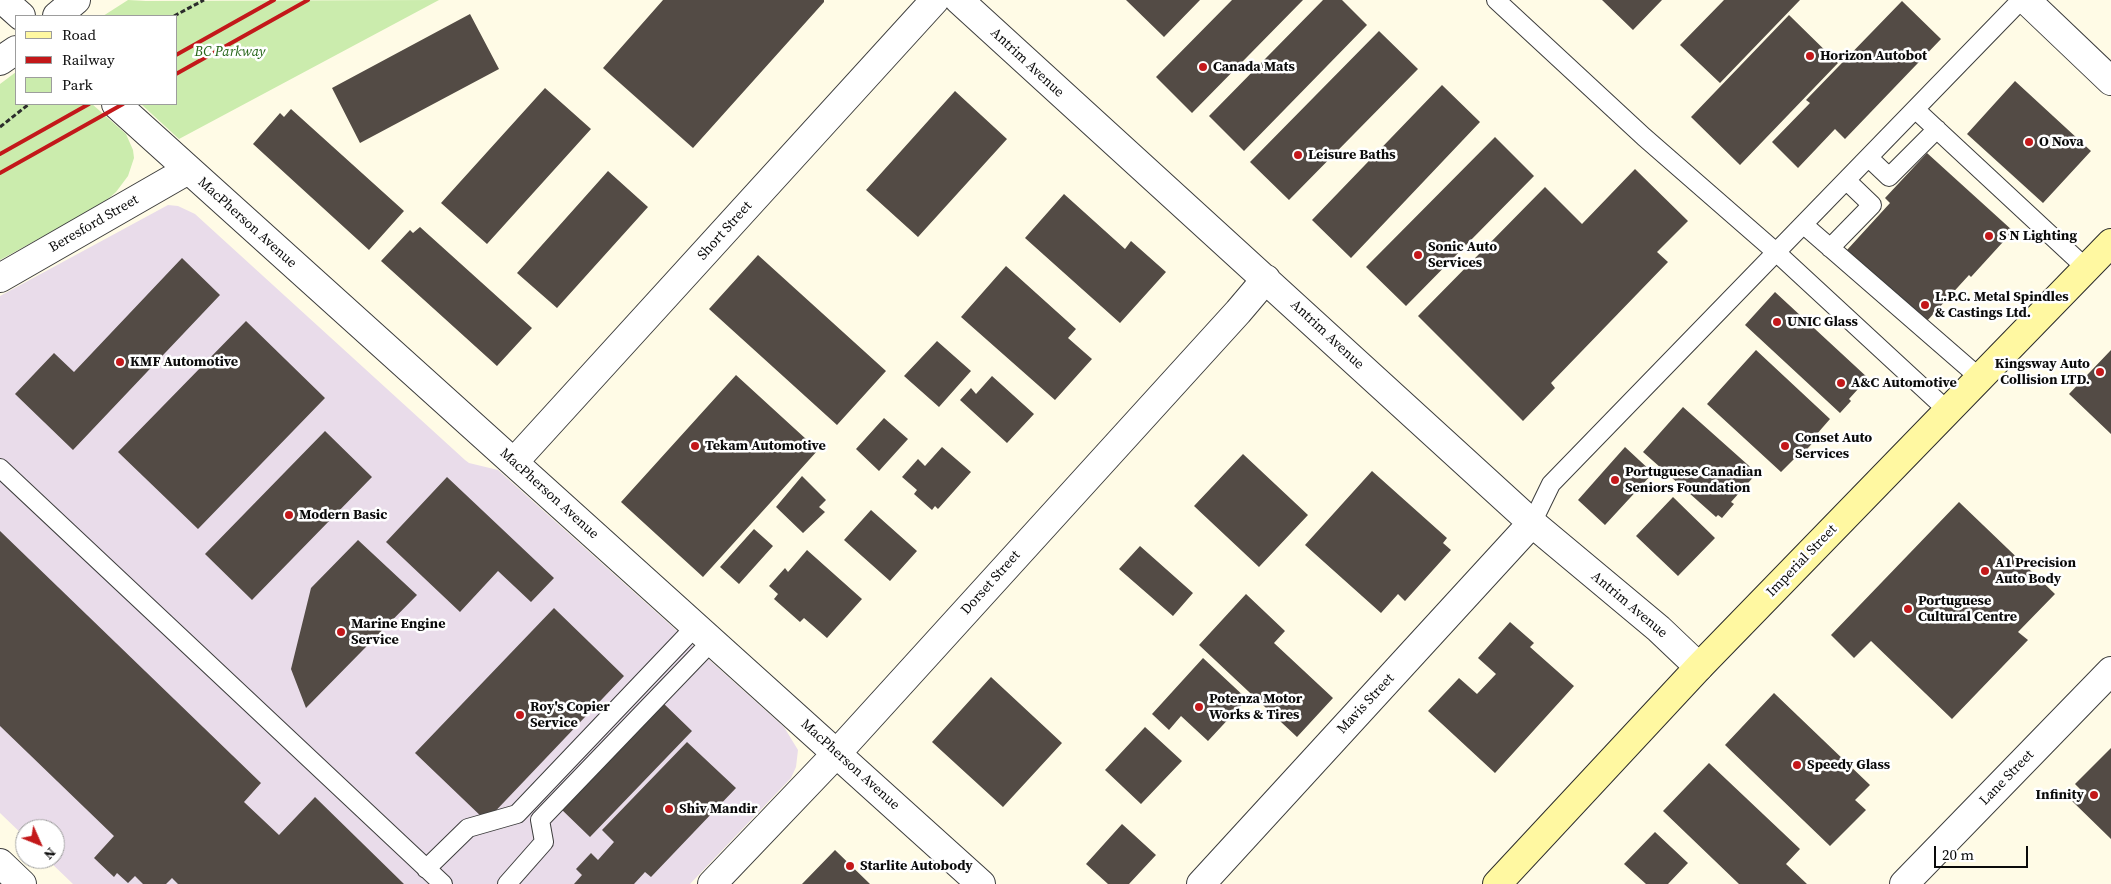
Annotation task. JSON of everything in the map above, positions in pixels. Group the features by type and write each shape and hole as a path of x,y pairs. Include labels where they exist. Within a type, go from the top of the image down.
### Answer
{"main road":[{"name":"Imperial Street","path":"1497,884 1699,666 2111,243"}],"street":[{"path":"3,0 20,15"},
{"path":"58,15 76,0"},
{"name":"Short Street","path":"514,462 935,0"},
{"name":"Antrim Avenue","path":"959,0 1532,523 1659,629 1699,666"},
{"path":"2026,0 2111,81"},
{"path":"0,62 15,51"},
{"name":"MacPherson Avenue","path":"117,105 981,884"},
{"name":"Beresford Street","path":"0,278 188,170"},
{"name":"Dorset Street","path":"712,884 837,753 1266,279"},
{"name":"Mavis Street","path":"1200,884 1532,523"},
{"name":"Lane Street","path":"1904,884 2111,671"},
{"path":"0,862 22,884"}],"lane":[{"path":"1496,0 1644,136 1777,253 1948,411"},
{"path":"1532,523 1551,484 1804,226 2021,0"},
{"path":"1916,110 2086,268"},
{"path":"1869,158 1889,177 1937,129"},
{"path":"1830,248 1872,205 1847,181"},
{"path":"1804,226 1980,378"},
{"path":"0,468 443,884"},
{"path":"426,869 468,828 517,814 704,633"},
{"path":"507,884 544,842 540,820 704,633"}],"path":[{"path":"176,15 204,0"},
{"path":"0,127 28,105"}],"shaded area":[{"path":"168,205 178,206 195,214 465,460 469,463 498,470 784,727 798,750 796,767 791,778 690,884 73,884 57,869 65,869 65,819 15,819 15,827 0,813 0,296"}],"green space":[{"name":"BC Parkway","path":"128,0 439,0 179,139 142,105 178,105 178,15 105,15"},
{"path":"15,73 15,105 93,105 126,134 133,150 134,158 128,176 116,192 102,204 0,260 0,84"}],"building":[{"path":"663,0 824,0 824,2 693,148 603,68"},
{"path":"1126,0 1200,0 1164,37"},
{"path":"1232,0 1303,0 1192,113 1156,77"},
{"path":"1323,0 1342,0 1367,25 1244,151 1209,116"},
{"path":"1602,0 1662,0 1633,30"},
{"path":"1724,0 1800,0 1720,83 1680,45"},
{"path":"1902,1 1941,39 1845,139 1835,129 1798,168 1772,142 1810,103 1806,100"},
{"path":"470,14 499,69 360,143 332,88"},
{"path":"1789,15 1838,63 1740,165 1691,117"},
{"path":"1379,31 1418,69 1289,200 1250,162"},
{"name":"O Nova","path":"2015,81 2091,151 2043,203 1967,134"},
{"path":"1442,85 1480,122 1351,258 1312,220"},
{"path":"545,88 591,129 487,244 441,203"},
{"path":"955,91 1007,139 918,237 866,190"},
{"path":"291,109 404,211 369,250 253,144 280,113 284,117"},
{"path":"1495,137 1534,176 1406,306 1366,267"},
{"path":"1927,153 2013,231 1926,322 1847,250 1890,203 1885,198"},
{"path":"1635,169 1688,221 1657,252 1668,262 1551,383 1555,388 1523,421 1418,316 1545,187 1582,224"},
{"path":"608,171 648,207 557,308 517,273"},
{"path":"1064,194 1125,249 1131,241 1166,272 1120,323 1025,238"},
{"path":"420,227 532,328 497,366 381,261 410,230 413,233"},
{"path":"758,255 886,371 837,425 709,309"},
{"name":"KMF Automotive","path":"182,258 220,295 73,450 15,394 54,353 74,372"},
{"path":"1006,266 1076,329 1068,338 1092,359 1055,400 961,317"},
{"path":"1775,292 1868,378 1849,399 1851,401 1840,413 1745,325"},
{"path":"246,321 325,398 198,529 118,452"},
{"path":"937,341 971,371 939,407 904,376"},
{"path":"1756,350 1830,419 1816,435 1818,437 1798,459 1796,457 1781,472 1707,404"},
{"name":"Kingsway Auto Collision LTD.","path":"2111,350 2111,434 2069,394"},
{"path":"736,375 818,450 703,577 621,502"},
{"path":"992,376 1034,414 1007,443 960,400 971,388 976,394"},
{"path":"1683,407 1757,473 1731,502 1734,504 1722,518 1718,515 1716,517 1643,452"},
{"path":"884,418 908,439 879,471 856,449"},
{"name":"Modern Basic","path":"325,431 372,477 252,600 205,554"},
{"path":"942,447 971,472 938,509 935,506 932,510 914,494 917,490 902,477 918,459 925,466"},
{"path":"1625,447 1653,473 1605,525 1578,500"},
{"path":"1243,454 1308,515 1259,567 1194,506"},
{"path":"1372,471 1447,538 1443,543 1451,550 1405,601 1398,594 1381,613 1305,545"},
{"path":"802,476 826,500 819,507 825,512 803,533 776,507"},
{"path":"447,477 554,578 531,602 498,571 460,612 386,542"},
{"path":"1673,497 1715,538 1678,576 1636,536"},
{"path":"1959,502 2055,594 2018,632 2028,640 1952,719 1871,641 1854,658 1831,635"},
{"path":"871,510 917,551 890,581 844,540"},
{"path":"754,529 773,546 739,584 720,567"},
{"path":"0,531 261,783 244,802 279,835 315,797 404,884 178,884 172,878 166,884 143,884 135,876 128,883 117,873 114,877 94,858 114,836 0,726"},
{"name":"Marine Engine Service","path":"358,540 417,595 306,708 291,669 311,588"},
{"path":"1140,546 1193,593 1173,616 1119,569"},
{"path":"807,550 862,599 827,638 804,618 800,622 774,599 778,594 769,586 785,568 788,572"},
{"path":"1246,594 1285,631 1274,643 1333,698 1297,737 1199,645"},
{"name":"Roy's Copier Service","path":"554,608 624,676 486,821 415,753"},
{"path":"1510,622 1534,643 1530,647 1574,686 1495,773 1428,711 1459,678 1477,694 1496,674 1478,658"},
{"name":"Potenza Motor Works & Tires","path":"1203,658 1247,699 1208,741 1181,716 1169,730 1152,714"},
{"path":"991,677 1062,743 1003,807 932,742"},
{"name":"Speedy Glass","path":"1774,693 1870,785 1855,800 1866,810 1830,846 1725,745"},
{"path":"662,702 692,731 590,837 560,808"},
{"path":"1145,727 1182,761 1141,804 1105,770"},
{"name":"Shiv Mandir","path":"687,742 736,788 651,877 645,872 634,884 574,884 582,875 576,869 591,853 598,860 614,842 602,830"},
{"name":"Infinity","path":"2111,748 2111,839 2071,800 2081,790 2075,784"},
{"path":"1709,763 1800,849 1786,864 1807,884 1739,884 1663,811"},
{"path":"1122,824 1156,855 1129,884 1108,884 1086,864"},
{"path":"1655,832 1688,863 1668,884 1646,884 1624,864"},
{"path":"835,850 870,884 802,884"}],"railway":[{"path":"178,54 274,0"},
{"path":"178,73 308,0"},
{"path":"0,154 87,105"},
{"path":"0,173 121,105"}],"place":[{"name":"Horizon Autobot","path":"1810,56"},
{"name":"Canada Mats","path":"1203,67"},
{"name":"O Nova","path":"2029,142"},
{"name":"Leisure Baths","path":"1298,155"},
{"name":"S N Lighting","path":"1989,236"},
{"name":"Sonic Auto Services","path":"1418,255"},
{"name":"L.P.C. Metal Spindles & Castings Ltd.","path":"1925,305"},
{"name":"UNIC Glass","path":"1777,322"},
{"name":"KMF Automotive","path":"120,362"},
{"name":"Kingsway Auto Collision LTD.","path":"2100,372"},
{"name":"A&C Automotive","path":"1841,383"},
{"name":"Tekam Automotive","path":"695,446"},
{"name":"Conset Auto Services","path":"1785,446"},
{"name":"Portuguese Canadian Seniors Foundation","path":"1615,480"},
{"name":"Modern Basic","path":"289,515"},
{"name":"A1 Precision Auto Body","path":"1985,571"},
{"name":"Portuguese Cultural Centre","path":"1908,609"},
{"name":"Marine Engine Service","path":"341,632"},
{"name":"Potenza Motor Works & Tires","path":"1199,707"},
{"name":"Roy's Copier Service","path":"520,715"},
{"name":"Speedy Glass","path":"1797,765"},
{"name":"Infinity","path":"2094,795"},
{"name":"Shiv Mandir","path":"669,809"},
{"name":"Starlite Autobody","path":"850,866"}]}
